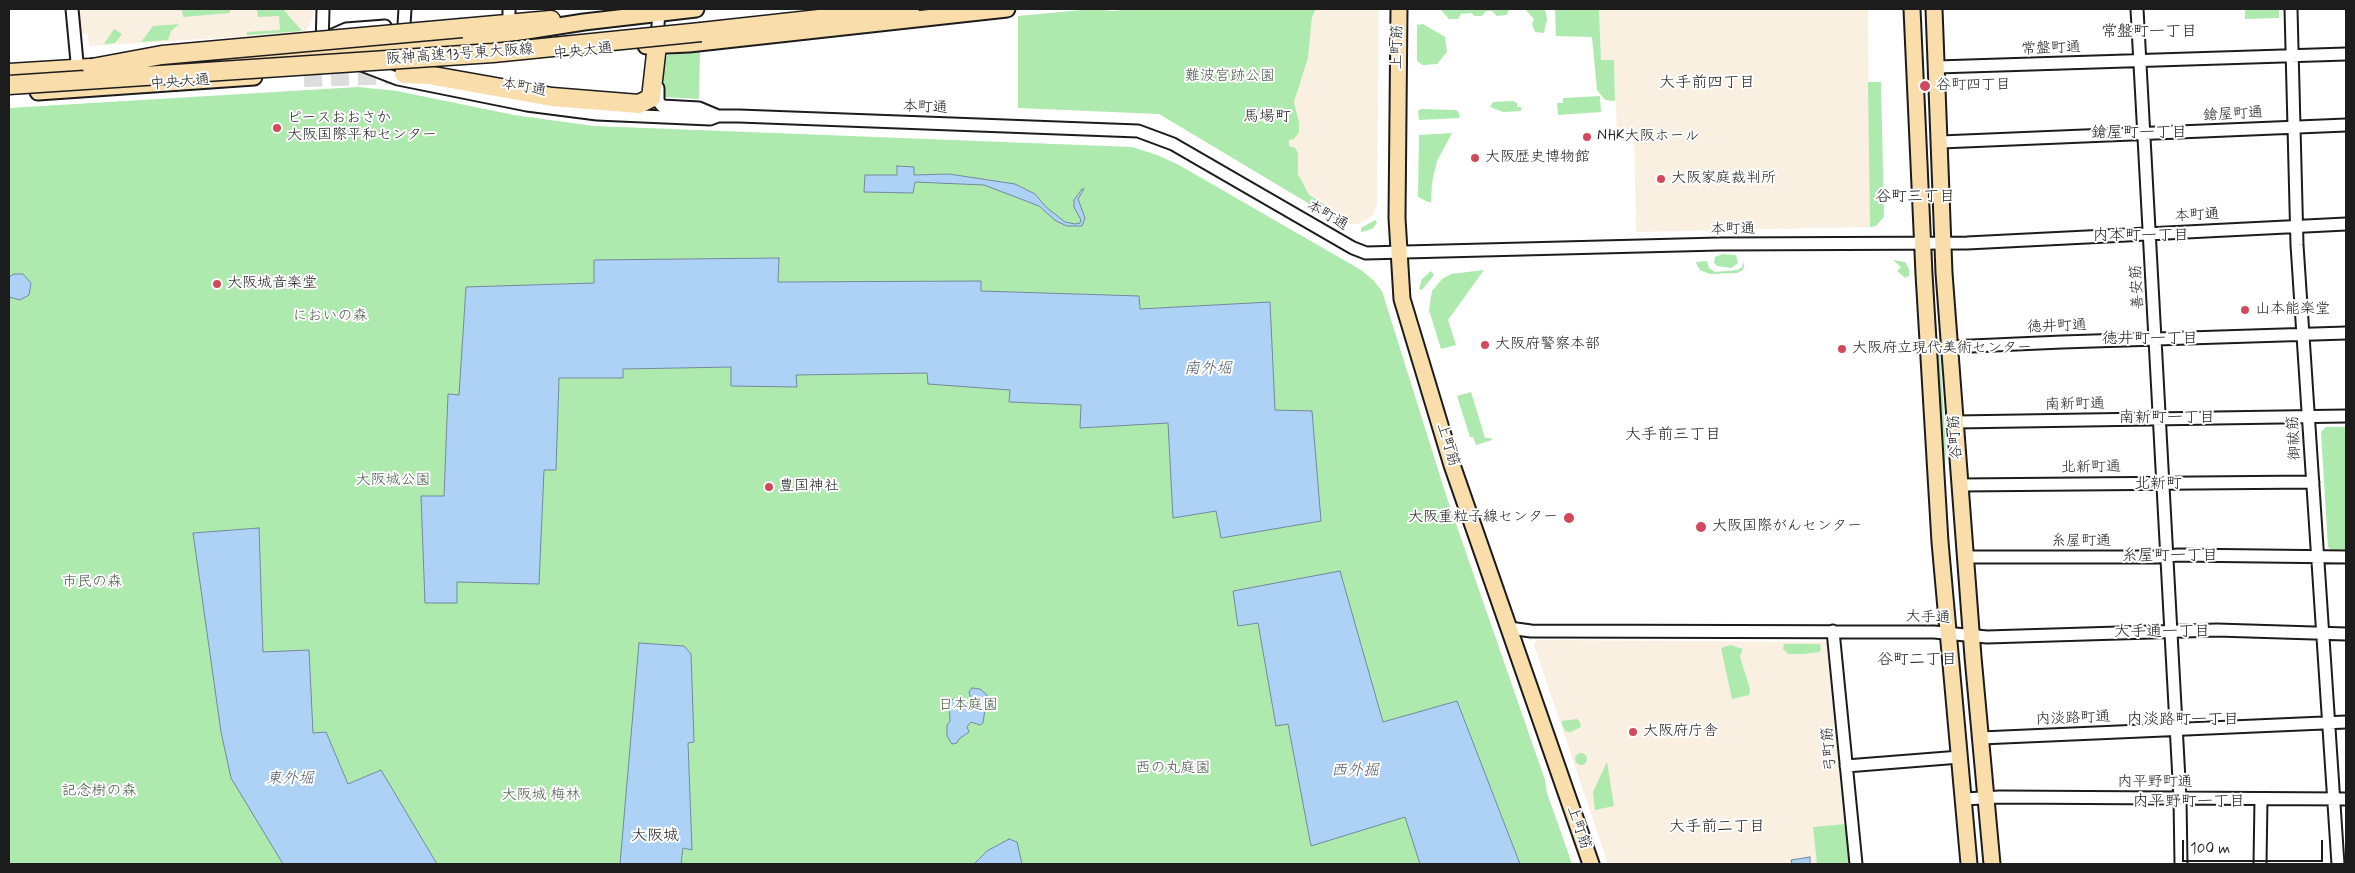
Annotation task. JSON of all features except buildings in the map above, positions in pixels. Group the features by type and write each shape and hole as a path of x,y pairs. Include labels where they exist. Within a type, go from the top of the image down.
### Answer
{"highway":[{"name":"阪神高速13号東大阪線","path":"9,85 87,70 488,42 807,9"},
{"name":"阪神高速13号東大阪線","path":"9,73 493,53 910,9"},
{"path":"87,70 162,55 551,20"},
{"path":"404,74 428,75 546,96 638,104 651,98 657,45"},
{"path":"87,70 128,82 312,75"}],"main road":[{"name":"中央大通","path":"9,65 87,70 322,48 342,50 463,41 659,11 696,9"},
{"name":"中央大通","path":"9,94 312,75 513,59 657,45 689,44 1007,9"},
{"name":"上町筋","path":"1399,9 1398,253 1402,298 1452,465 1591,864"},
{"name":"谷町筋","path":"1912,9 1940,542 1969,864"},
{"name":"谷町筋","path":"1934,9 1944,243 1955,422 1971,635 1992,864"}],"street":[{"path":"72,9 87,70"},
{"path":"312,75 322,48 323,9"},
{"path":"404,25 405,9"},
{"name":"善安筋","path":"2137,9 2172,631 2180,798 2181,864"},
{"name":"御祓筋","path":"2291,9 2296,226 2328,723 2341,799 2338,864"},
{"path":"659,11 657,45 659,56 657,96 659,103 665,106 699,108 718,116"},
{"name":"中央大通","path":"322,48 335,32 509,12 551,20 584,22"},
{"name":"本町通","path":"322,48 398,79 527,105 622,116 710,118 718,116 1138,131 1173,144 1352,248 1366,253 1719,244 1944,243 2346,224"},
{"name":"常盤町通","path":"1937,67 2346,54"},
{"name":"鎗屋町通","path":"1941,142 2346,125"},
{"name":"徳井町通","path":"1950,347 2346,333"},
{"name":"南新町通","path":"1955,422 2346,416"},
{"name":"北新町通","path":"1960,485 2313,482"},
{"name":"糸屋町通","path":"1966,557 2346,557"},
{"name":"大手通","path":"1509,628 1531,631 1833,631 1971,635 2217,630 2346,634"},
{"name":"弓町筋","path":"1833,631 1856,864"},
{"name":"内淡路町通","path":"1981,738 2346,722"},
{"path":"1846,766 1960,757"},
{"name":"内平野町通","path":"1964,799 2341,799"},
{"path":"2260,864 2261,799"}],"shaded area":[{"path":"78,9 314,9 312,21 304,33 89,46 88,34 79,34"},
{"path":"1316,9 1379,9 1377,204 1373,215 1359,224 1343,224 1342,218 1329,207 1309,195 1298,174 1298,153 1289,146 1289,140 1295,139 1299,122 1294,102 1308,58 1312,17"},
{"path":"1599,9 1868,9 1870,227 1636,232 1634,134 1617,134 1614,60 1601,60"},
{"path":"1537,640 1828,642 1849,864 1608,864 1534,645"}],"green space":[{"path":"182,9 230,9 230,13 183,17"},
{"path":"257,9 283,9 302,31 247,35 247,32 280,30 279,16 258,17"},
{"name":"難波宮跡公園","path":"1093,9 1113,11 1136,9 1316,9 1312,17 1308,58 1294,102 1299,122 1299,132 1294,139 1289,140 1289,146 1295,148 1298,153 1298,174 1309,195 1329,207 1342,218 1343,224 1159,114 1018,108 1018,16"},
{"path":"1440,9 1509,9 1507,15 1497,16 1492,11 1486,11 1482,16 1475,16 1471,13 1461,14 1458,19 1449,19"},
{"path":"1525,9 1545,9 1547,19 1544,33 1535,32 1532,24 1534,19"},
{"path":"1555,9 1599,9 1601,60 1614,60 1615,101 1605,100 1597,90 1592,37 1556,36"},
{"path":"2245,9 2279,9 2279,18 2245,19"},
{"path":"179,24 171,31 168,40 141,42 153,26"},
{"path":"1423,24 1445,37 1447,52 1437,64 1423,65 1417,61 1417,25"},
{"path":"114,29 122,34 115,43 104,44"},
{"path":"700,51 699,99 663,97 664,60 668,55"},
{"path":"1868,82 1881,82 1884,217 1876,226 1870,227"},
{"name":"大阪城公園","path":"358,87 397,91 514,115 594,126 1132,147 1179,165 1361,270 1382,291 1446,495 1545,780 1547,793 1572,864 9,864 9,108"},
{"path":"1600,96 1601,112 1558,115 1557,103 1563,103 1563,98"},
{"path":"1513,101 1517,103 1517,107 1521,107 1521,111 1503,112 1490,107 1493,102"},
{"path":"1421,109 1455,110 1458,111 1460,118 1419,120 1418,111"},
{"path":"1452,133 1437,161 1432,183 1431,202 1428,202 1418,197 1419,135"},
{"path":"1375,220 1377,223 1372,229 1361,232 1361,228"},
{"path":"1722,254 1736,255 1738,263 1731,268 1717,266 1714,263 1715,257"},
{"path":"1893,260 1905,262 1909,269 1909,276 1905,278 1897,271 1901,267"},
{"path":"1707,261 1709,268 1715,272 1737,270 1742,267 1743,261 1744,266 1743,270 1737,273 1710,274 1700,270 1696,262"},
{"path":"1484,270 1448,320 1456,345 1441,349 1429,310 1432,291 1442,279 1451,274"},
{"path":"1431,271 1434,275 1422,290 1419,289 1422,279"},
{"path":"1937,353 1940,353 1946,451 1944,488"},
{"path":"1471,392 1485,438 1491,438 1492,440 1476,445 1473,437 1470,437 1457,396"},
{"path":"2326,427 2346,427 2346,551 2332,551 2328,547 2321,432"},
{"path":"1784,644 1820,644 1821,650 1819,652 1803,654 1788,654 1783,649"},
{"path":"1731,645 1743,649 1740,656 1750,689 1749,695 1732,699 1721,648"},
{"path":"1577,719 1581,727 1570,732 1565,731 1561,721"},
{"path":"1579,753 1583,753 1587,759 1583,765 1579,765 1575,761 1575,757"},
{"path":"1607,762 1614,806 1595,810 1593,792"},
{"path":"1846,824 1849,864 1817,864 1813,827"}],"water":[{"path":"897,166 914,167 914,175 949,174 1015,184 1035,194 1046,207 1065,222 1075,224 1080,223 1081,220 1074,207 1074,200 1084,189 1078,199 1085,218 1082,226 1067,226 1056,221 1039,206 984,185 915,182 913,193 864,192 865,175 897,175"},
{"name":"南外堀","path":"779,258 778,282 981,281 981,291 1139,296 1140,309 1270,302 1275,410 1312,411 1321,521 1221,538 1216,511 1173,518 1168,423 1080,428 1081,405 1009,402 1010,390 928,384 927,373 796,375 797,387 731,386 731,367 623,369 623,378 559,378 556,470 544,470 539,584 457,582 457,603 425,603 421,496 444,496 448,394 459,395 466,287 594,283 594,260"},
{"path":"14,274 23,274 31,283 29,295 20,300 9,297 9,277"},
{"name":"東外堀","path":"259,528 263,652 309,650 313,733 326,732 348,784 381,770 437,864 283,864 231,778 221,732 193,533"},
{"name":"西外掘","path":"1340,571 1383,722 1457,701 1520,864 1420,864 1405,817 1311,846 1288,724 1276,726 1258,623 1238,626 1233,591"},
{"path":"639,643 684,646 691,654 694,742 688,743 692,850 683,848 681,864 620,864"},
{"path":"972,688 980,689 987,695 983,723 980,725 971,722 967,727 969,732 959,739 957,743 952,744 947,736 947,725 950,721 949,699 955,700 960,708 966,708 972,704 969,692"},
{"path":"1009,839 1017,842 1022,864 974,864 987,851"},
{"path":"1810,857 1810,864 1792,864 1791,860"}],"tunnel":[{"path":"304,78 398,75"}],"place":[{"name":"谷町四丁目","path":"1925,86"},
{"name":"ピースおおさか 大阪国際平和センター","path":"277,128"},
{"name":"NHK大阪ホール","path":"1587,137"},
{"name":"大阪歴史博物館","path":"1475,158"},
{"name":"大阪家庭裁判所","path":"1661,179"},
{"name":"大阪城音楽堂","path":"217,284"},
{"name":"山本能楽堂","path":"2245,310"},
{"name":"大阪府警察本部","path":"1485,345"},
{"name":"大阪府立現代美術センター","path":"1842,349"},
{"name":"豊国神社","path":"769,487"},
{"name":"大阪重粒子線センター","path":"1569,518"},
{"name":"大阪国際がんセンター","path":"1701,527"},
{"name":"大阪府庁舎","path":"1633,732"}],"district":[{"name":"常盤町一丁目","path":"2149,33"},
{"name":"大手前四丁目","path":"1707,84"},
{"name":"馬場町","path":"1267,118"},
{"name":"鎗屋町一丁目","path":"2139,134"},
{"name":"谷町三丁目","path":"1915,198"},
{"name":"内本町一丁目","path":"2141,237"},
{"name":"徳井町一丁目","path":"2150,340"},
{"name":"南新町一丁目","path":"2167,419"},
{"name":"大手前三丁目","path":"1673,436"},
{"name":"北新町","path":"2158,485"},
{"name":"糸屋町一丁目","path":"2170,557"},
{"name":"大手通一丁目","path":"2162,633"},
{"name":"谷町二丁目","path":"1917,661"},
{"name":"内淡路町一丁目","path":"2183,721"},
{"name":"内平野町一丁目","path":"2189,803"},
{"name":"大手前二丁目","path":"1717,828"},
{"name":"大阪城","path":"655,837"}],"park label":[{"name":"においの森","path":"330,317"},
{"name":"市民の森","path":"92,583"},
{"name":"日本庭園","path":"968,706"},
{"name":"西の丸庭園","path":"1173,769"},
{"name":"記念樹の森","path":"99,792"},
{"name":"大阪城 梅林","path":"541,796"}]}
